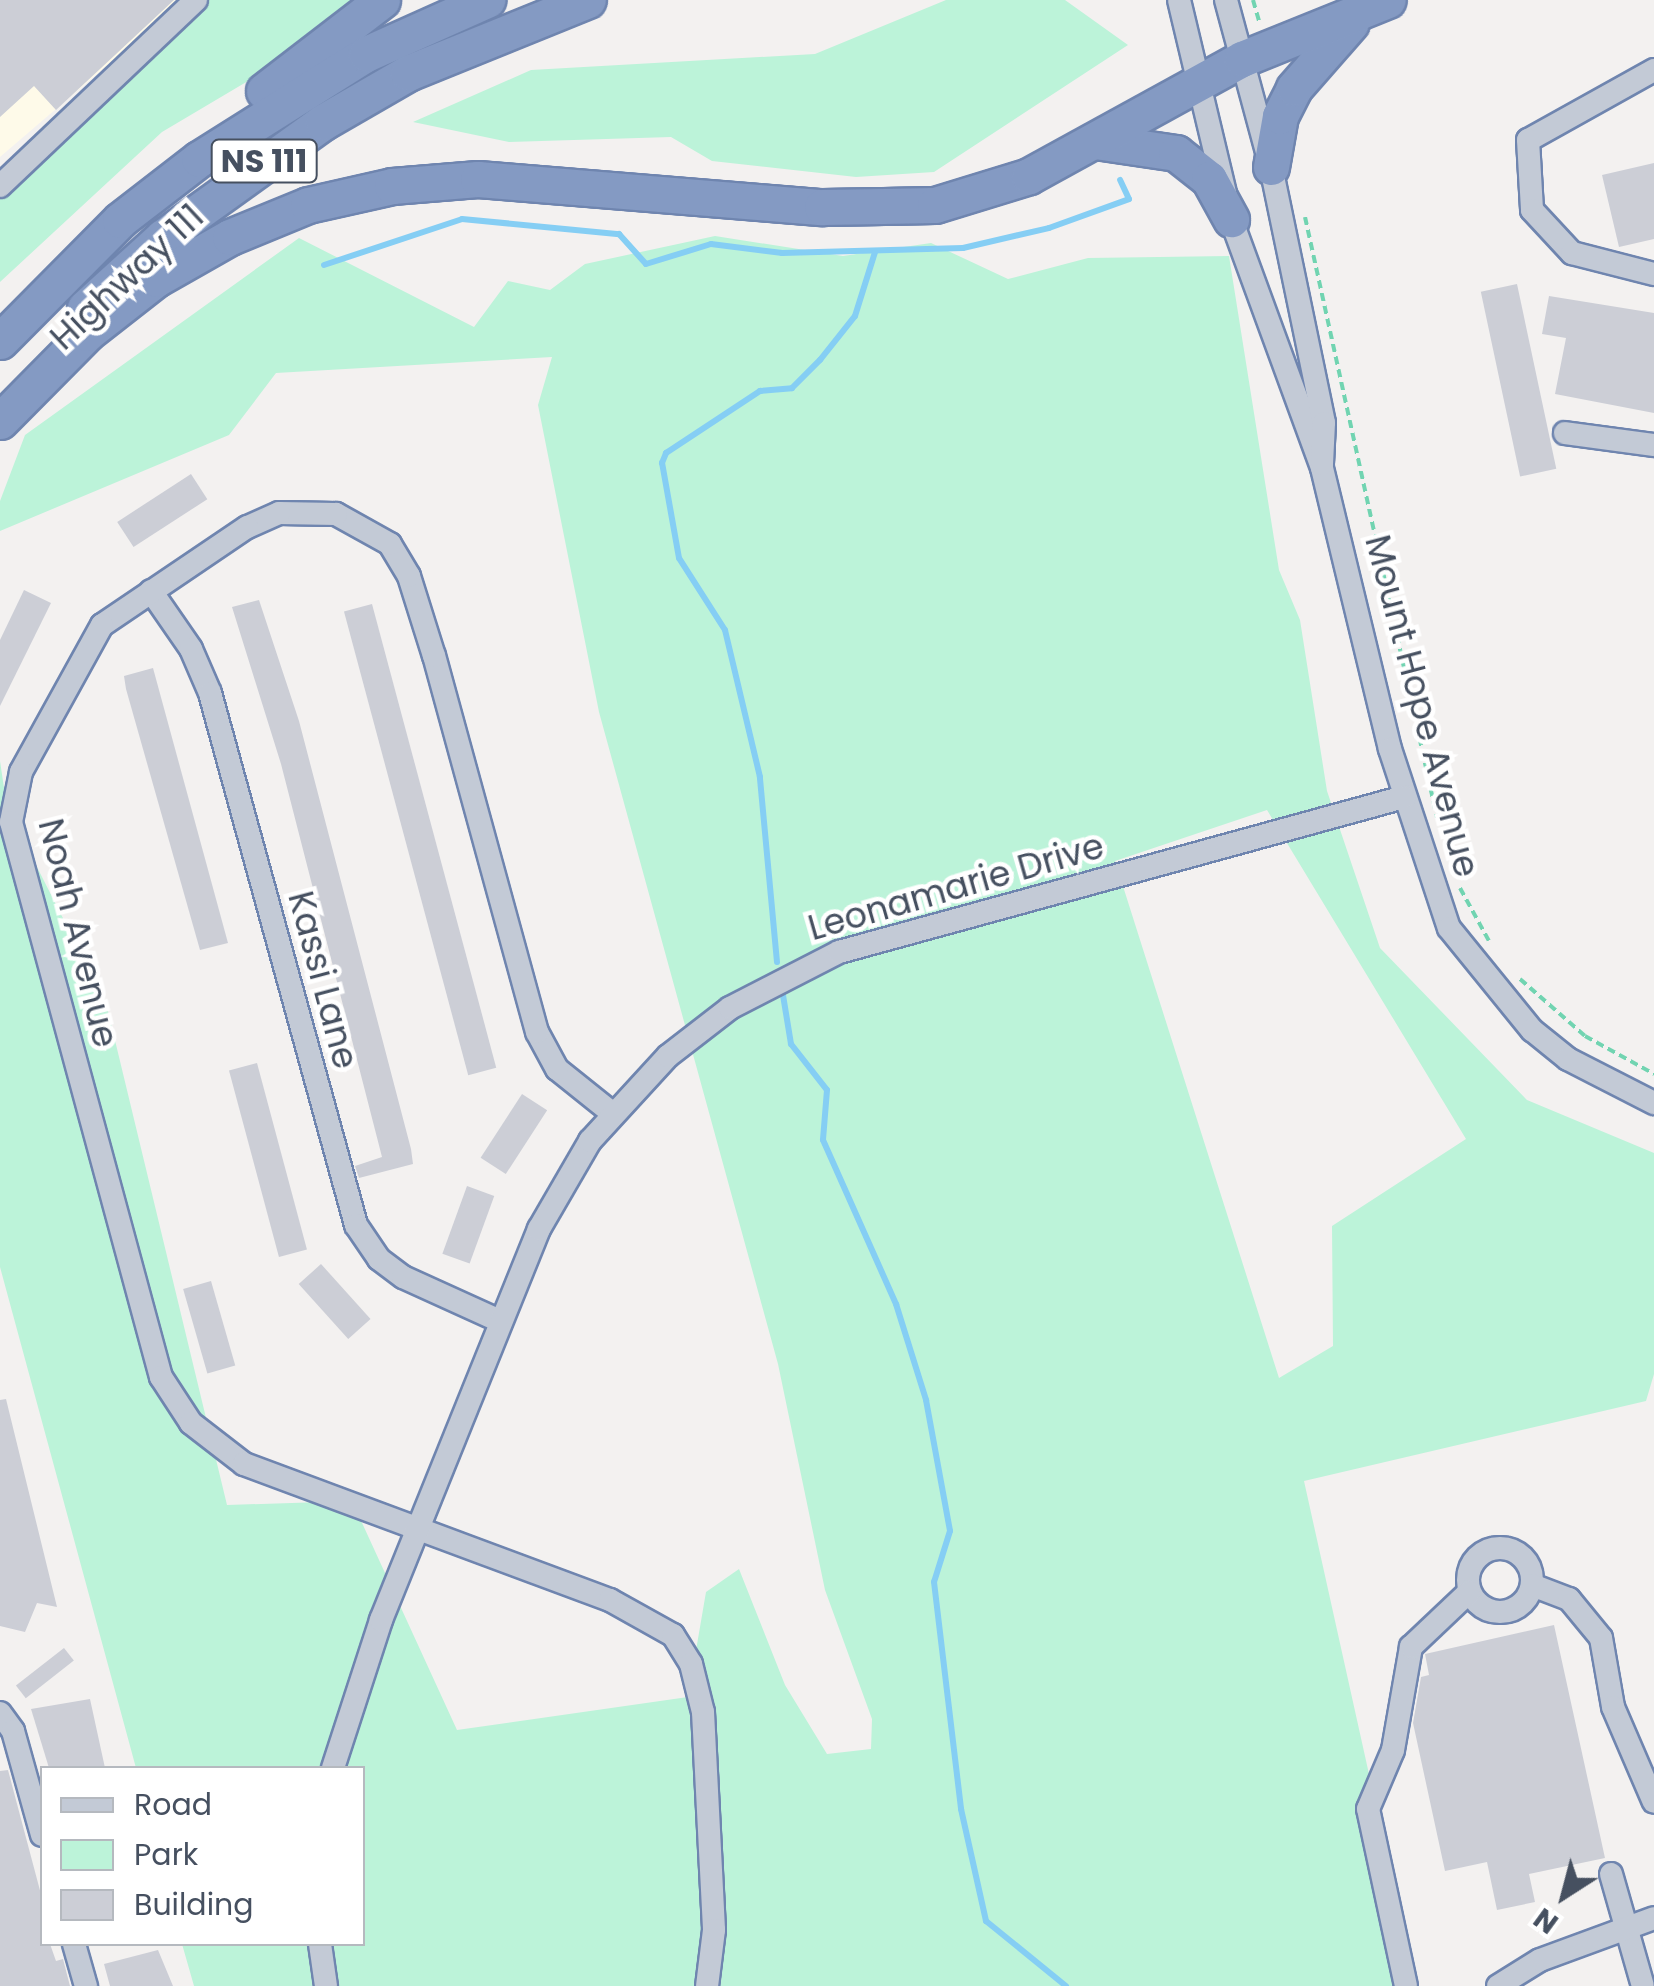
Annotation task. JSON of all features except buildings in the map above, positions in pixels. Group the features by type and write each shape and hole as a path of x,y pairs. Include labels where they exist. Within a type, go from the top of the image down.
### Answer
{"highway":[{"path":"0,323 120,202 382,0"},
{"name":"Highway 111","path":"0,341 120,220 198,159 366,54 488,0"},
{"name":"Highway 111","path":"0,407 97,296 242,176 408,73 588,0"},
{"path":"0,421 87,334 156,279 242,231 336,198 434,181 492,180 899,209 999,188 1254,53 1355,18 1388,0"},
{"path":"1271,166 1280,116 1294,88 1355,18"},
{"path":"1094,141 1176,153 1209,179 1231,219"}],"street":[{"path":"0,186 196,0"},
{"name":"Mount Hope Avenue","path":"1179,0 1231,219 1322,468 1404,797 1450,928 1496,992 1568,1059 1654,1103"},
{"name":"Mount Hope Avenue","path":"1226,0 1254,53 1271,166 1324,422 1322,468"},
{"path":"1654,70 1528,140 1532,210 1572,253 1654,274"},
{"path":"1565,434 1654,445"},
{"name":"Noah Avenue","path":"416,1532 256,1470 191,1423 158,1369 112,1210 11,816 21,772 88,643 152,592 247,528 289,511 336,514 390,544 410,576 537,1032 557,1069 612,1113"},
{"name":"Kassi Lane","path":"152,592 191,648 210,693 356,1225 380,1259 403,1277 500,1321"},
{"name":"Leonamarie Drive","path":"334,1766 416,1532 500,1321 555,1196 612,1113 668,1056 730,1008 839,952 1404,797"},
{"path":"416,1532 630,1607 666,1629 686,1653 703,1712 714,1930 706,1986"},
{"path":"1532,1585 1512,1610 1480,1606 1470,1592 1467,1576 1487,1550 1520,1554 1532,1585 1569,1599 1601,1638 1613,1707 1654,1802"},
{"path":"1406,1986 1368,1809 1392,1750 1411,1647 1470,1592"},
{"path":"0,1712 12,1731 40,1828"},
{"path":"1611,1874 1642,1986"},
{"path":"1498,1986 1520,1969 1654,1918"},
{"path":"75,1946 86,1986"},
{"path":"320,1946 326,1986"}],"path":[{"path":"1254,0 1254,53"},
{"path":"1302,206 1362,491 1428,755 1438,826"},
{"path":"1456,878 1496,951"},
{"path":"1506,965 1586,1036 1654,1074"}],"shaded area":[{"path":"0,0 183,0 0,157"}],"green space":[{"path":"200,0 363,0 305,47 162,132 0,282 0,196"},
{"path":"946,0 1065,0 1128,45 934,172 856,177 712,161 671,137 509,142 413,122 531,70 815,54"},
{"path":"715,236 843,256 931,243 1008,279 1088,258 1229,256 1279,570 1300,620 1327,791 1380,948 1527,1100 1654,1153 1654,1374 1646,1401 1304,1481 1416,1986 194,1986 183,1946 365,1946 365,1766 135,1766 0,1267 0,761 7,808 106,1003 227,1505 352,1501 457,1730 688,1697 706,1592 739,1569 785,1685 827,1754 871,1749 872,1719 825,1590 778,1364 599,712 538,405 552,357 276,373 229,435 0,531 0,501 25,435 299,238 474,327 508,281 550,290 585,264","holes":["1267,810 1466,1139 1332,1226 1333,1346 1279,1378 1115,861"]}],"waterway":[{"path":"324,265 462,219 619,234 646,264 711,244 782,253 963,248 1049,228 1129,199 1120,180"},
{"path":"777,962 760,777 725,630 679,558 662,463 666,453 760,391 792,388 855,316 875,252"},
{"path":"782,989 791,1044 827,1090 823,1140 896,1304 926,1400 950,1531 934,1582 961,1809 986,1921 1066,1986"}]}
